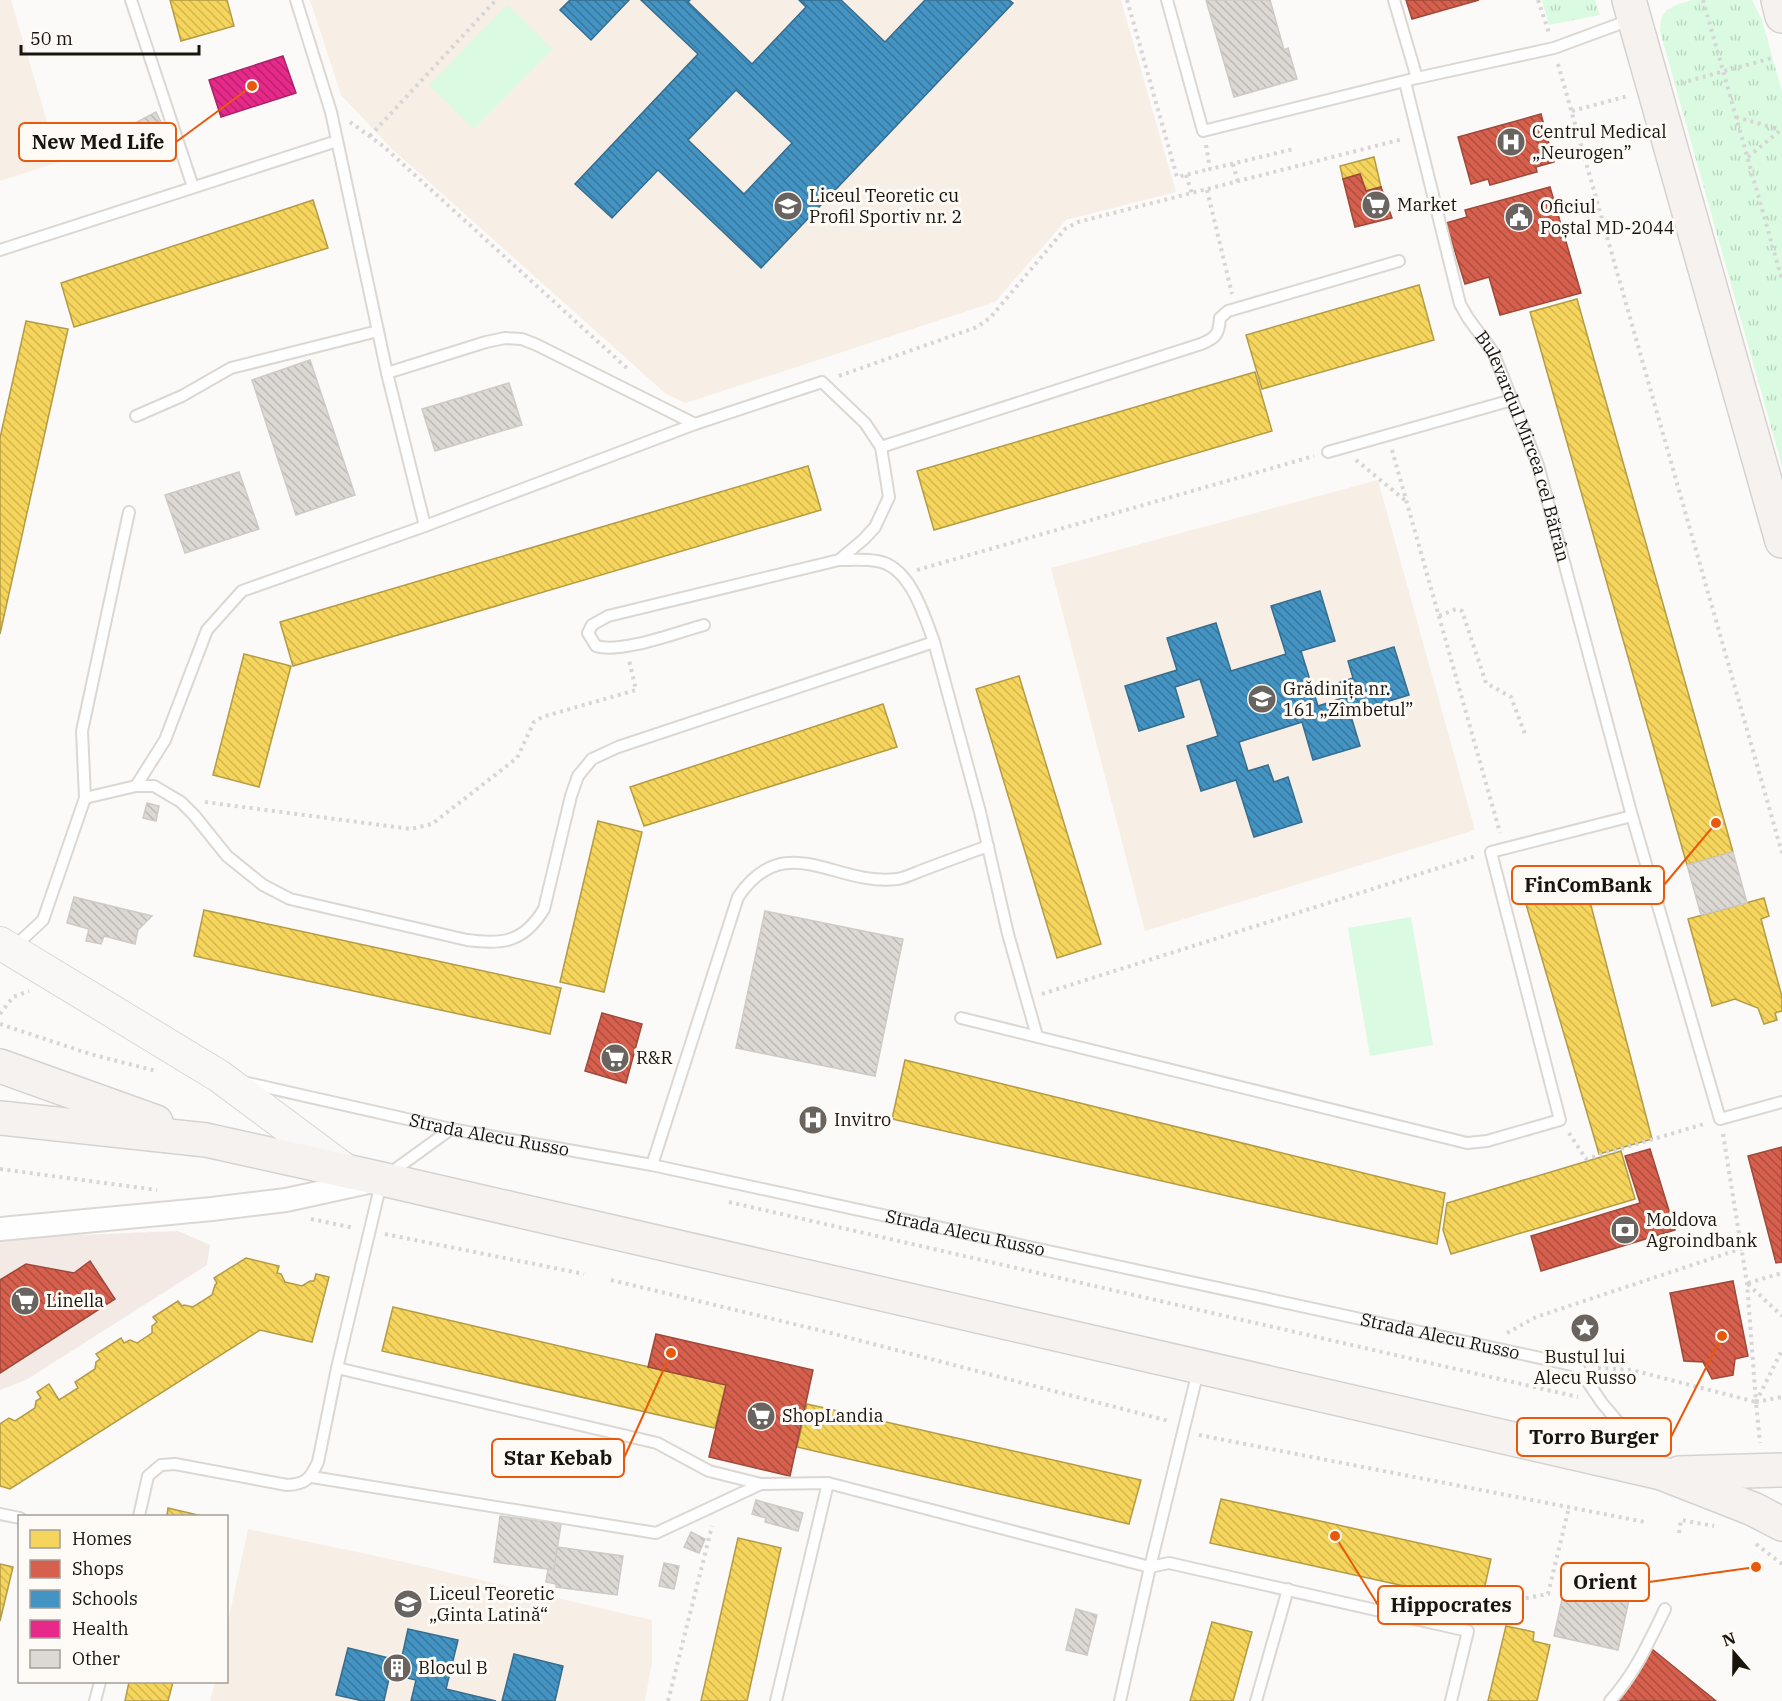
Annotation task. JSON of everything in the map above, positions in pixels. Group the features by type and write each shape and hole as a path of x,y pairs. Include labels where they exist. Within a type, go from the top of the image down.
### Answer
{"main road":[{"path":"1778,0 1782,16"},
{"path":"1637,8 1782,541"},
{"path":"4,949 219,1076 348,1172"},
{"path":"0,1066 206,1140"},
{"path":"0,1118 206,1140 382,1179 1661,1473 1753,1509 1782,1524"},
{"path":"1661,1473 1771,1461"}],"street":[{"path":"0,1229 265,1203 382,1179"}],"lane":[{"path":"131,0 193,187"},
{"path":"296,0 331,112 387,373 425,526"},
{"path":"1167,0 1203,131 1417,78 1554,48 1637,8"},
{"path":"1394,0 1417,78"},
{"name":"Bulevardul Mircea cel Bătrân","path":"1405,82 1460,304 1493,352 1538,465 1632,816 1720,1119"},
{"path":"0,250 337,141"},
{"path":"880,447 1201,344 1218,333 1220,318 1223,314 1400,261"},
{"path":"136,416 182,396 231,368 378,331"},
{"path":"387,373 486,342 505,338 522,339 695,424"},
{"path":"136,786 165,740 207,630 242,591 425,526 695,424 822,382 866,423 880,447 889,497 875,527 839,560"},
{"path":"1328,452 1512,400"},
{"path":"4,949 43,920 85,798 82,731 129,512"},
{"path":"704,625 605,649 596,646 588,633 592,625 608,615 839,560 878,561 896,567 902,574 909,583 934,642 988,846 1025,1000 1037,1036"},
{"path":"85,798 136,786 154,786 181,802 227,856 246,873 290,899 467,940 487,943 507,941 520,936 536,923 544,909 571,796 578,776 592,759 618,747 934,642"},
{"path":"961,1018 1467,1143 1487,1141 1560,1120 1491,852 1632,816"},
{"path":"652,1165 738,897 748,882 766,868 792,861 869,878 897,879 988,846"},
{"name":"Strada Alecu Russo","path":"219,1076 451,1128 652,1165 1577,1366"},
{"path":"1720,1119 1782,1102"},
{"path":"139,1515 148,1476 161,1465 175,1464 287,1485 300,1484 312,1476 318,1462 337,1368 382,1179 451,1128"},
{"path":"1577,1366 1602,1402 1661,1473"},
{"path":"337,1368 657,1443 709,1471 761,1484 828,1483 1150,1567 1169,1563 1468,1631 1451,1701"},
{"path":"1120,1701 1198,1368"},
{"path":"312,1476 656,1533 761,1484"},
{"path":"776,1701 828,1483"},
{"path":"0,1514 18,1518"},
{"path":"1256,1701 1288,1589"},
{"path":"1610,1701 1627,1682 1639,1662 1665,1609"},
{"path":"95,1701 100,1683"}],"path":[{"path":"370,136 496,0"},
{"path":"1127,0 1177,177 1294,149"},
{"path":"1538,0 1554,48 1782,853"},
{"path":"1703,0 1782,279"},
{"path":"1674,85 1772,58"},
{"path":"1571,111 1632,95"},
{"path":"331,112 370,136 630,371"},
{"path":"1736,117 1780,129"},
{"path":"1748,157 1780,129"},
{"path":"1203,131 1210,169"},
{"path":"822,382 977,327 990,318 1065,230 1078,222 1418,135"},
{"path":"1233,164 1238,182"},
{"path":"1186,175 1192,194"},
{"path":"1207,190 1236,309"},
{"path":"1388,435 1505,848"},
{"path":"1342,448 1407,502"},
{"path":"902,574 1328,452"},
{"path":"1439,616 1456,609 1462,611 1486,683 1511,697 1525,734"},
{"path":"181,802 202,801 411,829 432,824 517,758 534,722 542,717 636,690 625,646"},
{"path":"1025,1000 1491,852"},
{"path":"0,1014 13,998 39,988"},
{"path":"1560,1120 1586,1159 1720,1119 1743,1248 1756,1402 1771,1461"},
{"path":"719,1199 1602,1402"},
{"path":"1488,1347 1509,1331 1536,1317 1743,1248"},
{"path":"558,1269 584,1274"},
{"path":"1747,1283 1782,1273"},
{"path":"611,1280 827,1332 1173,1422 1183,1431 1645,1522"},
{"path":"1747,1283 1782,1316"},
{"path":"1756,1402 1782,1350"},
{"path":"1577,1366 1632,1370 1756,1402 1782,1397"},
{"path":"668,1701 717,1505"},
{"path":"1468,1631 1505,1602 1548,1594 1569,1508"},
{"path":"1679,1533 1681,1520 1723,1529"},
{"path":"1751,1541 1782,1564"}],"shaded area":[{"path":"0,0 11,0 59,162 0,181"},
{"name":"Liceul Teoretic cu Profil Sportiv nr. 2","path":"310,0 1121,0 1176,192 1066,220 995,302 686,403 666,394 391,148 341,95"},
{"name":"Grădinița nr. 161 „Zîmbetul”","path":"1378,480 1475,830 1145,931 1051,568"},
{"path":"178,1231 210,1245 207,1265 26,1380 0,1390 0,1238"},
{"name":"Liceul Teoretic „Ginta Latină“","path":"248,1529 395,1560 652,1620 652,1662 645,1701 210,1701 215,1683 228,1683 228,1622"}],"green space":[{"path":"1542,0 1595,0 1600,15 1549,25"},
{"path":"1693,0 1752,0 1762,20 1782,92 1782,466 1661,35 1661,20 1664,14 1679,4"},
{"path":"507,5 553,49 474,129 429,85"},
{"path":"1411,917 1433,1045 1370,1056 1348,928"}],"building: Homes":[{"path":"170,0 227,0 234,26 181,41"},
{"path":"1374,157 1381,187 1366,191 1360,174 1343,179 1340,166"},
{"path":"313,200 328,248 74,327 61,283"},
{"path":"1419,285 1434,340 1262,389 1246,335"},
{"path":"1577,299 1733,852 1687,865 1530,312"},
{"path":"26,321 68,329 0,634 0,438"},
{"path":"1255,372 1272,431 934,530 917,471"},
{"path":"808,466 821,510 293,666 280,622"},
{"path":"244,654 291,666 259,787 213,775"},
{"path":"1019,676 1101,944 1057,958 976,689"},
{"path":"883,704 897,747 644,826 630,787"},
{"path":"598,821 642,832 604,992 560,982"},
{"path":"1582,871 1652,1139 1599,1154 1521,887"},
{"path":"1764,898 1769,916 1761,919 1782,997 1782,1011 1775,1013 1777,1020 1764,1024 1758,1008 1735,999 1712,1006 1688,919"},
{"path":"204,910 561,988 550,1034 194,956"},
{"path":"905,1060 1445,1193 1437,1244 892,1119"},
{"path":"1621,1151 1635,1199 1451,1254 1443,1230 1447,1203"},
{"path":"246,1258 279,1266 277,1273 281,1274 285,1282 302,1286 314,1281 316,1274 329,1277 312,1342 260,1330 10,1489 0,1486 0,1424 9,1418 15,1421 35,1408 36,1401 41,1398 37,1392 49,1384 59,1400 78,1388 75,1382 95,1369 96,1362 100,1359 96,1354 121,1338 124,1343 130,1340 137,1343 152,1333 152,1326 157,1322 153,1317 178,1301 182,1306 193,1307 212,1295 217,1283 214,1278"},
{"path":"393,1307 726,1385 715,1428 382,1351"},
{"path":"807,1404 1141,1480 1129,1524 797,1447"},
{"path":"1221,1499 1491,1559 1481,1603 1210,1543"},
{"path":"168,1508 198,1515 167,1515"},
{"path":"738,1538 781,1548 747,1701 701,1701"},
{"path":"0,1564 13,1567 0,1621"},
{"path":"1212,1622 1252,1632 1233,1701 1190,1701"},
{"path":"1506,1626 1534,1632 1533,1641 1550,1645 1537,1701 1488,1701"},
{"path":"129,1683 173,1683 168,1701 125,1701"}],"building: Shops":[{"path":"1406,0 1479,0 1412,19"},
{"path":"1541,114 1554,162 1536,167 1537,172 1490,185 1488,179 1471,184 1458,137"},
{"path":"1360,174 1366,191 1381,187 1392,218 1355,227 1343,179"},
{"path":"1550,187 1581,293 1500,315 1489,277 1465,284 1446,223 1467,217 1465,210"},
{"path":"602,1013 642,1024 626,1083 585,1071"},
{"path":"1782,1147 1782,1262 1776,1263 1748,1156"},
{"path":"1650,1149 1675,1230 1541,1271 1531,1236 1640,1203 1625,1156"},
{"path":"90,1261 115,1299 0,1373 0,1280 26,1264 74,1273"},
{"path":"1733,1281 1748,1356 1735,1359 1733,1375 1712,1379 1703,1362 1684,1361 1670,1293"},
{"name":"ShopLandia","path":"656,1334 813,1370 790,1476 709,1457 726,1385 648,1367"},
{"path":"1652,1649 1716,1701 1615,1701 1622,1681"}],"building: Schools":[{"path":"570,0 629,0 591,40 560,10"},
{"path":"641,0 690,0 688,2 752,64 806,7 799,0 841,0 885,42 925,0 1009,0 1013,3 761,268 658,170 612,218 575,184 698,54","holes":["736,90 792,143 744,194 688,140"]},
{"path":"1320,591 1335,641 1301,651 1318,706 1343,698 1338,683 1353,678 1348,661 1394,647 1409,695 1350,713 1360,746 1313,760 1302,722 1239,742 1248,771 1268,765 1274,782 1288,777 1302,822 1254,837 1236,780 1201,791 1187,746 1218,736 1200,679 1175,687 1184,717 1139,731 1125,686 1177,670 1167,638 1216,623 1231,671 1286,654 1271,606"},
{"name":"Blocul B","path":"408,1629 458,1640 446,1689 496,1701 411,1701 416,1680 390,1674 384,1701 363,1701 336,1695 348,1648 401,1661"},
{"name":"Blocul B","path":"514,1654 563,1666 555,1701 502,1701"}],"building: Health":[{"path":"283,56 296,93 221,117 209,80"}],"building: Other":[{"path":"1206,0 1270,0 1284,50 1288,48 1297,79 1234,97"},
{"path":"156,112 165,130 143,140 135,123"},
{"path":"310,360 355,495 296,515 252,380"},
{"path":"509,383 522,425 435,451 422,409"},
{"path":"239,472 259,529 185,553 165,495"},
{"path":"147,803 159,806 156,821 143,818"},
{"path":"1733,852 1747,903 1701,915 1687,865"},
{"path":"74,897 152,916 138,930 135,944 104,936 101,944 86,941 89,929 67,923"},
{"path":"765,911 903,939 875,1076 736,1048"},
{"path":"756,1500 803,1513 798,1531 765,1522 766,1518 752,1514"},
{"path":"500,1516 561,1524 554,1570 494,1562"},
{"path":"691,1532 705,1539 699,1553 684,1547"},
{"path":"557,1547 623,1556 617,1595 556,1587 556,1584 546,1582 548,1569 554,1570"},
{"path":"664,1563 679,1566 674,1589 659,1586"},
{"path":"1568,1572 1632,1586 1618,1650 1554,1636"},
{"path":"1076,1609 1097,1615 1087,1655 1066,1650"}],"place":[{"name":"New Med Life","path":"252,86"},
{"name":"Centrul Medical „Neurogen”","path":"1511,142"},
{"name":"Market","path":"1376,205"},
{"name":"Liceul Teoretic cu Profil Sportiv nr. 2","path":"788,206"},
{"name":"Oficiul Poștal MD-2044","path":"1519,217"},
{"name":"Grădinița nr. 161 „Zîmbetul”","path":"1262,699"},
{"name":"FinComBank","path":"1716,823"},
{"name":"R&R","path":"615,1058"},
{"name":"Invitro","path":"813,1120"},
{"name":"Moldova Agroindbank","path":"1625,1230"},
{"name":"Linella","path":"25,1301"},
{"name":"Bustul lui Alecu Russo","path":"1585,1328"},
{"name":"Torro Burger","path":"1722,1336"},
{"name":"Star Kebab","path":"671,1353"},
{"name":"ShopLandia","path":"761,1416"},
{"name":"Hippocrates","path":"1335,1536"},
{"name":"Orient","path":"1756,1567"},
{"name":"Liceul Teoretic „Ginta Latină“","path":"408,1604"},
{"name":"Blocul B","path":"397,1668"}]}
